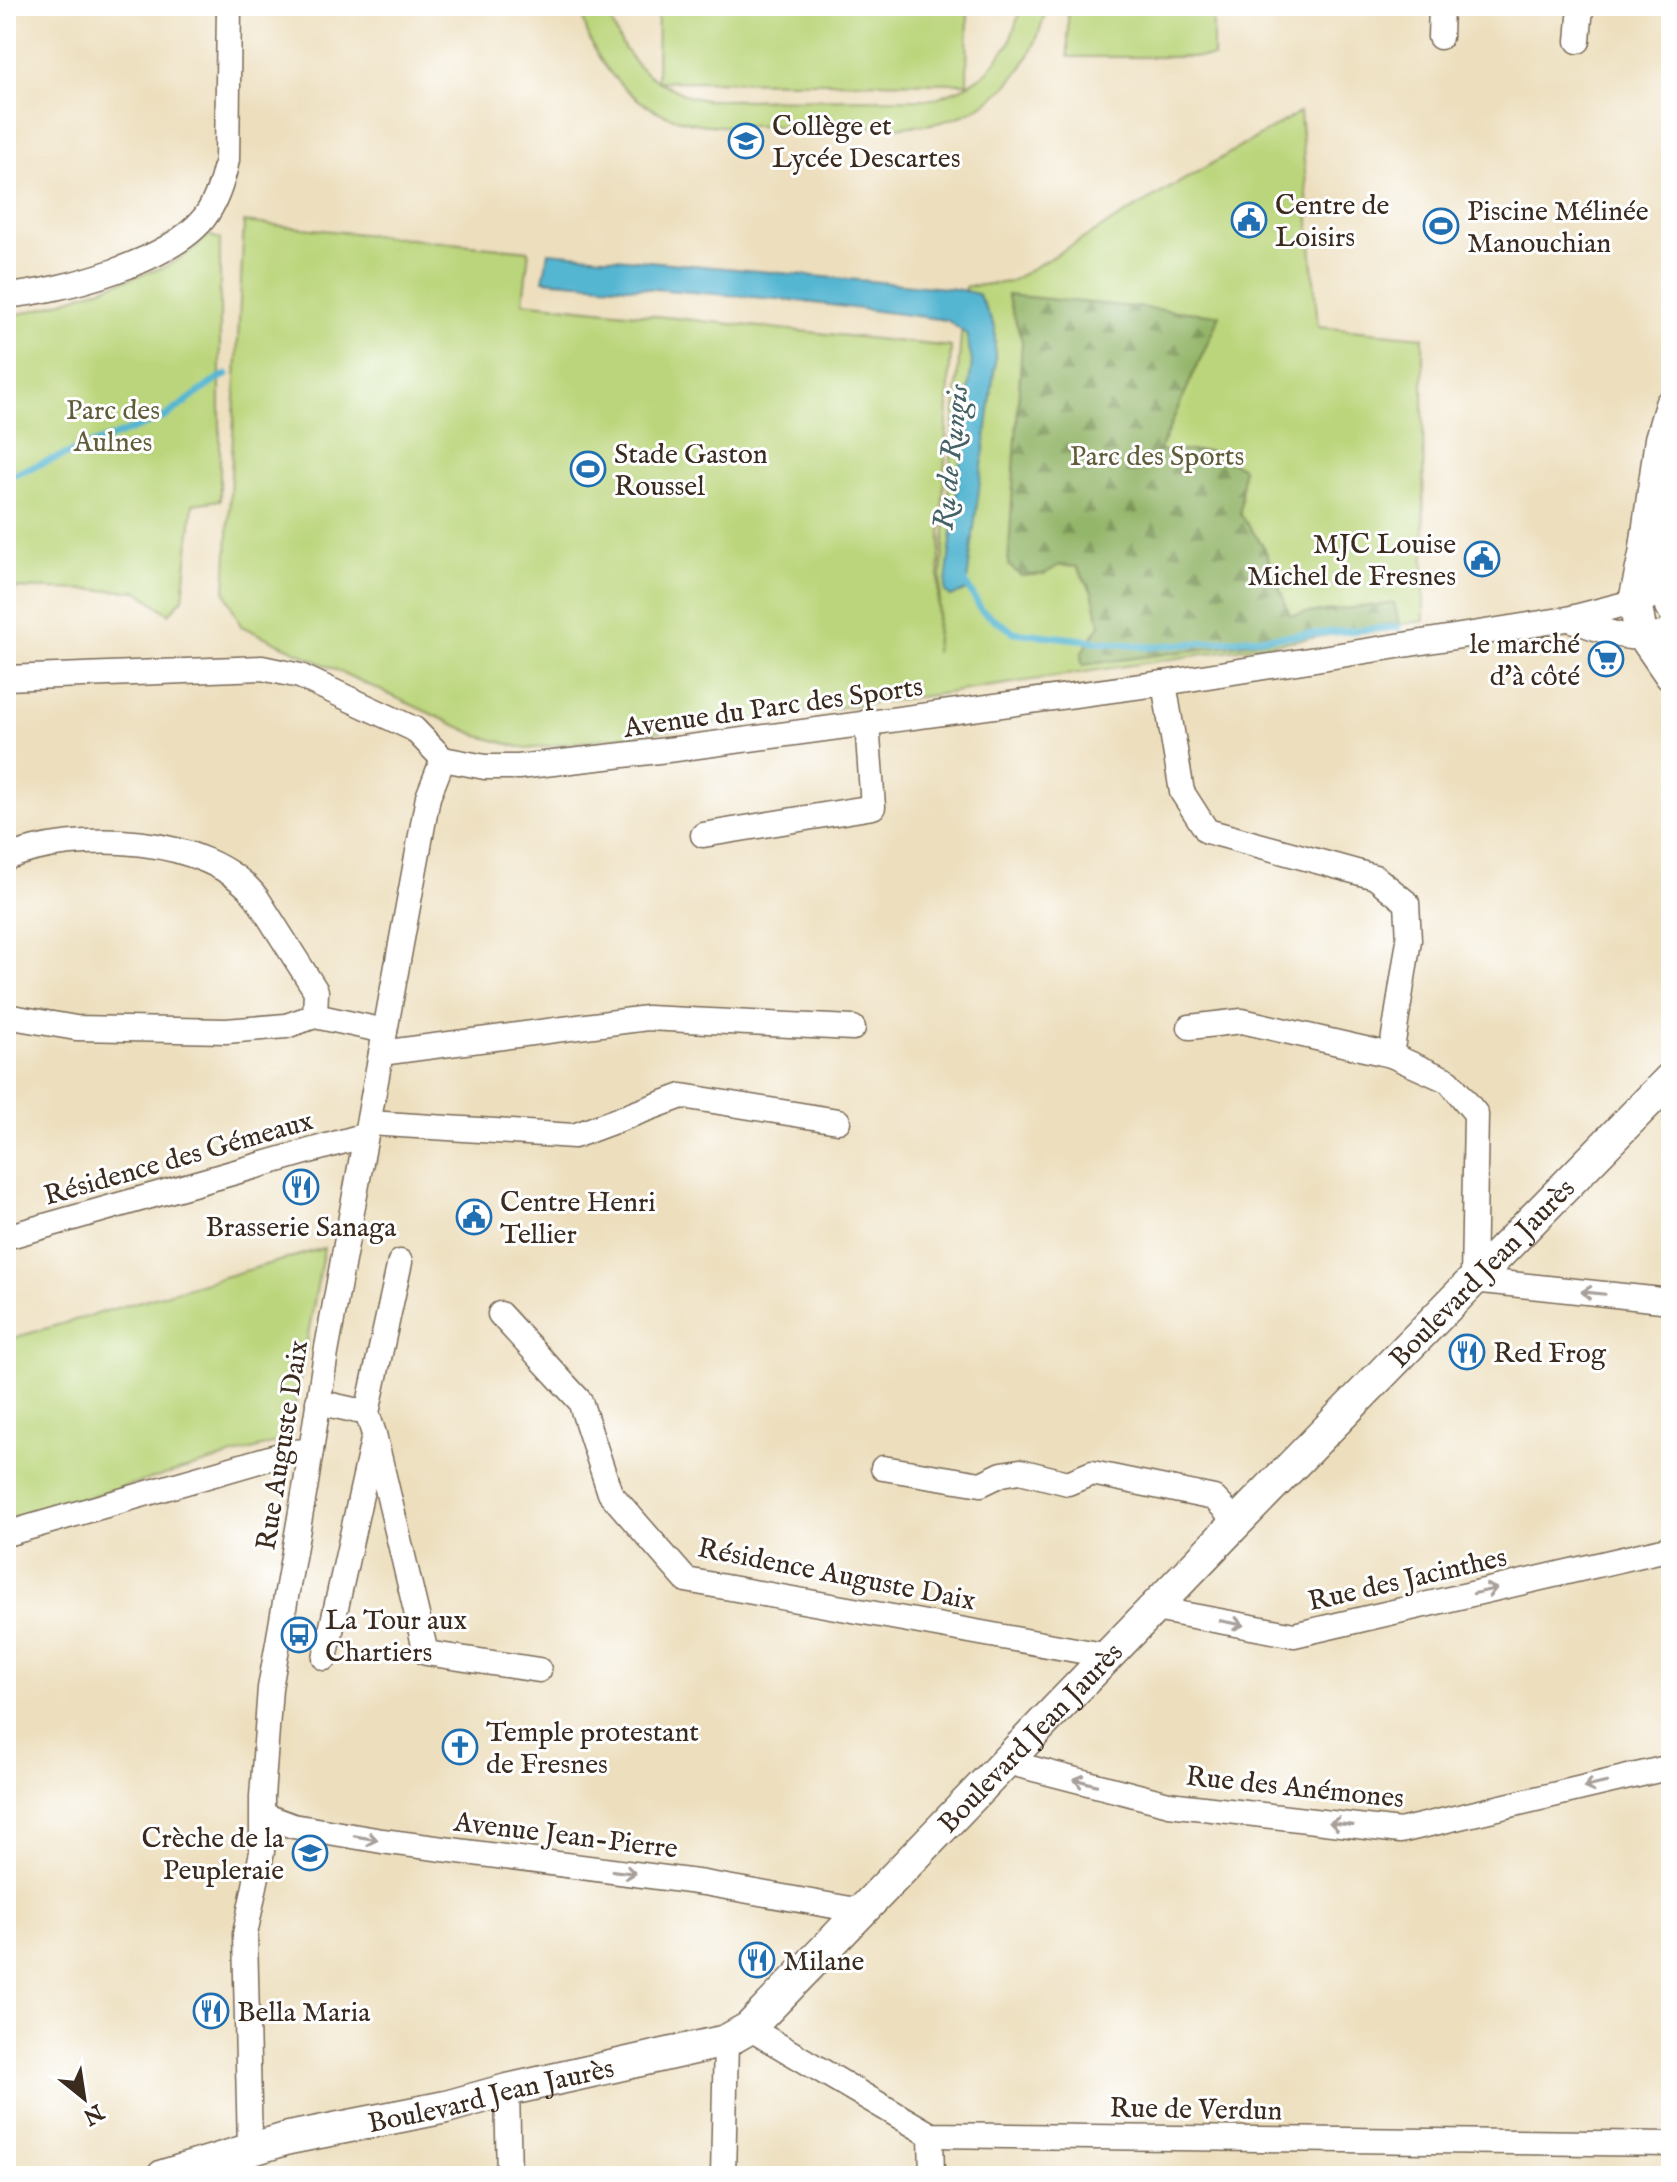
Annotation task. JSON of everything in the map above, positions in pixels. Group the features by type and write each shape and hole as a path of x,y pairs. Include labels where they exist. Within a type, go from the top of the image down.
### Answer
{"street":[{"path":"6,296 36,294 87,280 169,249 204,218 223,181 227,160 229,6"},
{"path":"1440,37 1441,6"},
{"path":"1578,41 1581,6"},
{"path":"1671,405 1661,439 1645,555 1635,601 1637,621 1657,633 1671,675"},
{"path":"1671,496 1662,550 1665,584 1671,606"},
{"name":"Avenue du Parc des Sports","path":"443,759 485,767 518,767 676,749 1164,683 1567,619 1647,598 1661,600 1671,606"},
{"name":"Avenue du Parc des Sports","path":"1567,619 1657,633"},
{"path":"6,678 262,668 300,676 414,729 443,759"},
{"path":"1164,683 1182,792 1207,831 1375,877 1407,903 1409,940 1391,1055"},
{"path":"703,835 873,807 867,722"},
{"name":"Rue Auguste Daix","path":"250,2162 245,1934 262,1852 270,1688 318,1402 428,797 443,759"},
{"path":"6,858 53,845 133,842 207,860 247,884 257,898 316,991 315,1016"},
{"path":"6,1016 76,1028 226,1031 286,1026 315,1016 383,1042 647,1018 853,1028"},
{"path":"1190,1027 1242,1021 1391,1055 1449,1081 1476,1114 1473,1280 1671,1301"},
{"name":"Boulevard Jean Jaurès","path":"163,2176 250,2162 289,2138 446,2107 737,2034 862,1911 1671,1078"},
{"name":"Résidence des Gémeaux","path":"6,1237 367,1129 574,1136 682,1096 838,1121"},
{"path":"325,1658 400,1262"},
{"name":"Résidence Auguste Daix","path":"500,1314 580,1401 610,1493 686,1580 1109,1656"},
{"path":"318,1402 370,1423"},
{"path":"370,1423 426,1653 539,1670"},
{"path":"6,1534 290,1452 311,1451"},
{"path":"883,1468 981,1484 1002,1474 1020,1471 1068,1483 1092,1473 1214,1498 1237,1522"},
{"name":"Rue des Jacinthes","path":"1155,1609 1294,1635 1671,1548"},
{"name":"Rue des Anémones","path":"1007,1762 1169,1804 1400,1831 1671,1767"},
{"name":"Avenue Jean-Pierre","path":"263,1815 293,1826 382,1841 704,1883 862,1911"},
{"path":"723,2176 737,2034"},
{"name":"Rue de Verdun","path":"737,2034 931,2135 1671,2144"},
{"path":"507,2090 509,2176"},
{"path":"931,2135 932,2176"}],"green space":[{"path":"582,6 607,6 619,39 638,66 657,81 690,97 706,100 934,99 962,88 987,72 1009,44 1022,6 1046,6 1034,46 1024,64 997,94 962,116 917,126 892,127 720,126 671,117 639,100 611,74 591,41"},
{"path":"658,6 968,6 967,83 657,81"},
{"path":"1068,6 1213,6 1213,57 1068,57"},
{"name":"Parc des Sports","path":"1300,112 1318,327 1423,337 1424,621 933,695 527,749 479,736 241,626 225,592 244,222 529,251 523,302 951,347 935,653 965,287 1009,282"},
{"name":"Parc des Aulnes","path":"208,235 220,239 220,500 193,504 183,598 169,614 138,591 6,588 6,317 43,308 167,266 196,248"},
{"name":"Parc des Sports","path":"1007,295 1220,315 1159,451 1211,451 1243,468 1240,514 1264,547 1290,615 1394,603 1399,623 1082,665 1081,654 1100,625 1092,592 1077,567 1060,565 1044,574 1021,576 1008,565 1022,341"},
{"path":"324,1248 289,1439 6,1521 6,1340"}],"water":[{"path":"549,252 956,289 978,294 995,327 995,365 966,590 951,597 945,592 972,361 966,334 947,320 790,300 543,280"}],"waterway":[{"name":"Ru de Rungis","path":"6,477 165,417 227,375"},
{"name":"Ru de Rungis","path":"962,577 982,611 1014,632 1148,647 1398,627"}],"place":[{"name":"Collège et Lycée Descartes","path":"746,141"},
{"name":"Centre de Loisirs","path":"1249,220"},
{"name":"Piscine Mélinée Manouchian","path":"1441,226"},
{"name":"Stade Gaston Roussel","path":"588,469"},
{"name":"MJC Louise Michel de Fresnes","path":"1482,559"},
{"name":"le marché d'à côté","path":"1606,659"},
{"name":"Brasserie Sanaga","path":"301,1187"},
{"name":"Centre Henri Tellier","path":"474,1217"},
{"name":"Red Frog","path":"1467,1352"},
{"name":"La Tour aux Chartiers","path":"299,1635"},
{"name":"Temple protestant de Fresnes","path":"460,1747"},
{"name":"Crèche de la Peupleraie","path":"310,1853"},
{"name":"Milane","path":"757,1960"},
{"name":"Bella Maria","path":"211,2011"}]}
